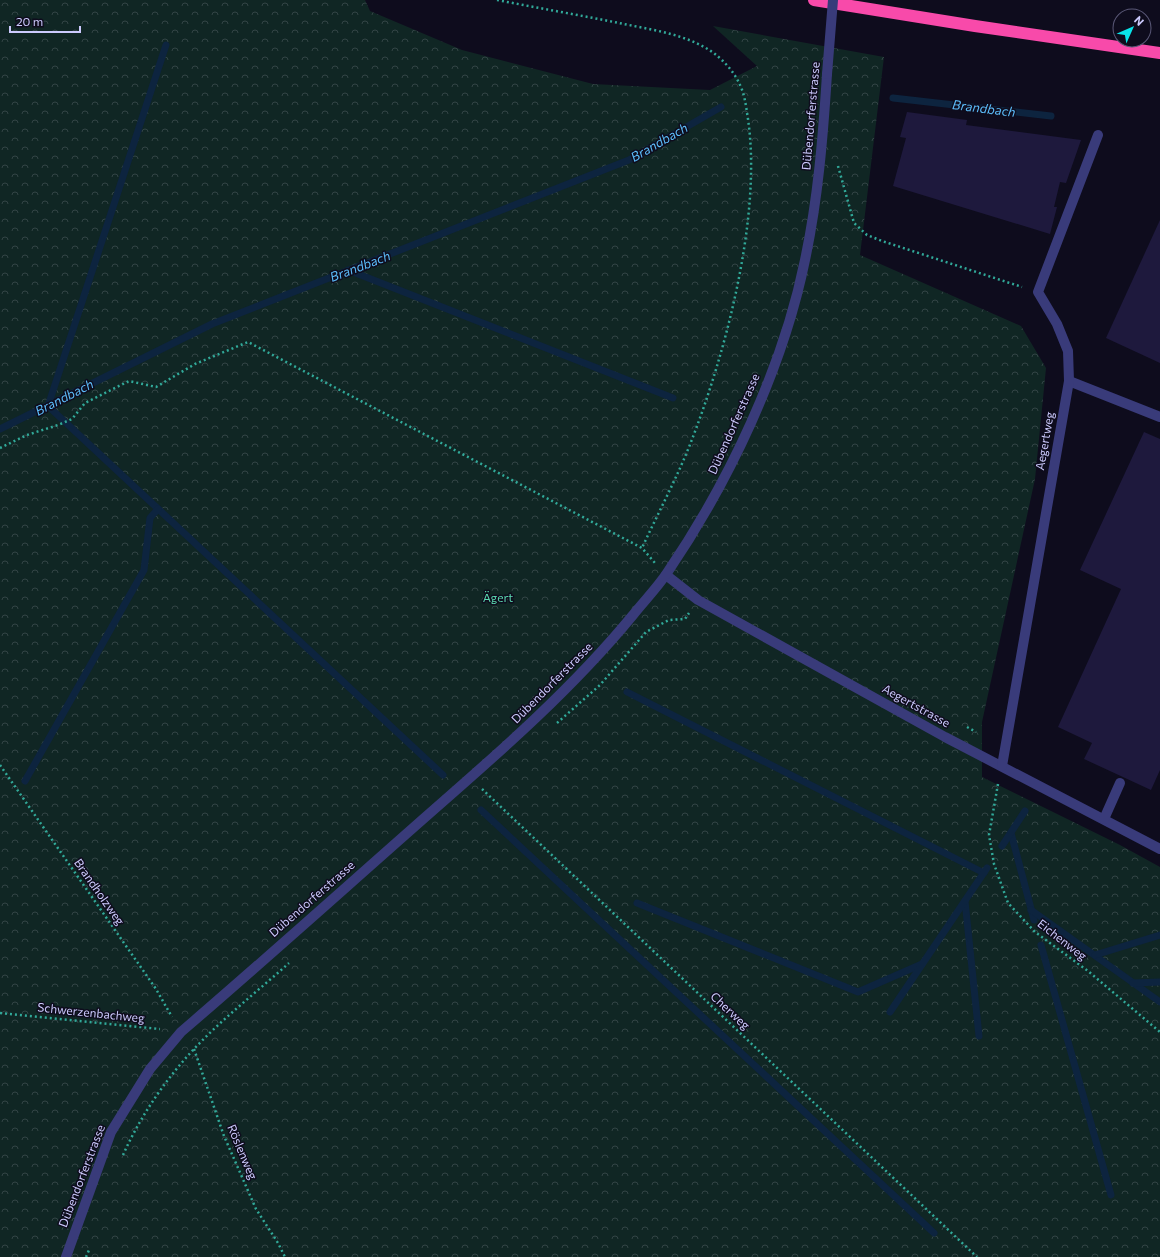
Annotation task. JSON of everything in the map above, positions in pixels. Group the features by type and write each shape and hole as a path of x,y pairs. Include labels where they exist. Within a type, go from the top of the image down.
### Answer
{"highway":[{"path":"814,0 1160,53"}],"street":[{"name":"Dübendorferstrasse","path":"66,1257 111,1132 150,1069 181,1032 472,777 540,714 609,645 666,575 710,505 756,412 792,309 804,263 812,222 821,160 833,0"},
{"path":"1038,292 1098,134"},
{"name":"Aegertweg","path":"1002,766 1069,381 1068,351 1057,324 1038,292"},
{"path":"1069,381 1160,417"},
{"name":"Aegertstrasse","path":"666,575 698,600 1002,766 1160,849"},
{"path":"1104,819 1120,784"}],"path":[{"path":"497,0 661,32 701,45 717,56 730,69 739,83 745,99 751,141 751,180 747,218 736,287 722,342 690,443 642,548"},
{"path":"838,165 854,223 867,235 882,242 1038,292"},
{"path":"0,448 27,435 72,419 85,403 129,381 156,387 195,364 248,342 642,548 666,575"},
{"path":"553,727 600,686 646,632 669,620 685,619 698,600"},
{"name":"Brandholzweg","path":"0,765 156,990 181,1032"},
{"name":"Eichenweg","path":"1002,766 989,835 994,864 1008,903 1035,932 1088,971 1160,1032"},
{"name":"Cherweg","path":"472,777 483,790 977,1257"},
{"path":"477,795 489,784"},
{"path":"122,1156 132,1135 161,1089 194,1049 292,960"},
{"name":"Schwerzenbachweg","path":"0,1013 181,1032"},
{"name":"Röslenweg","path":"194,1049 224,1136 256,1209 285,1257"},
{"path":"86,1257 91,1242"}],"green space":[{"name":"Ägert","path":"0,0 365,0 370,11 462,50 593,84 710,90 757,66 713,26 884,57 860,255 1021,326 1046,368 1035,479 982,722 982,777 1120,845 1160,867 1160,1257 0,1257"}],"building":[{"path":"907,112 967,120 966,125 1081,140 1066,183 1060,182 1054,207 1057,207 1050,234 893,186 906,138 900,137"},
{"path":"1160,220 1160,363 1106,338"},
{"path":"1144,432 1160,439 1160,770 1151,790 1084,759 1092,743 1058,727 1121,589 1080,570"}],"waterway":[{"path":"166,45 48,406 443,775"},
{"name":"Brandbach","path":"893,98 1051,116"},
{"name":"Brandbach","path":"0,429 212,324 629,160 721,107"},
{"path":"348,270 673,398"},
{"path":"25,781 144,570 150,518 158,509"},
{"path":"627,692 984,873"},
{"path":"481,810 934,1233"},
{"path":"1002,846 1025,811"},
{"path":"1011,833 1034,920"},
{"path":"890,1012 987,868"},
{"path":"965,901 979,1036"},
{"path":"637,903 858,992 922,964"},
{"path":"1031,910 1160,1002"},
{"path":"1095,955 1160,935"},
{"path":"1041,945 1111,1195"},
{"path":"1133,983 1160,982"}]}
